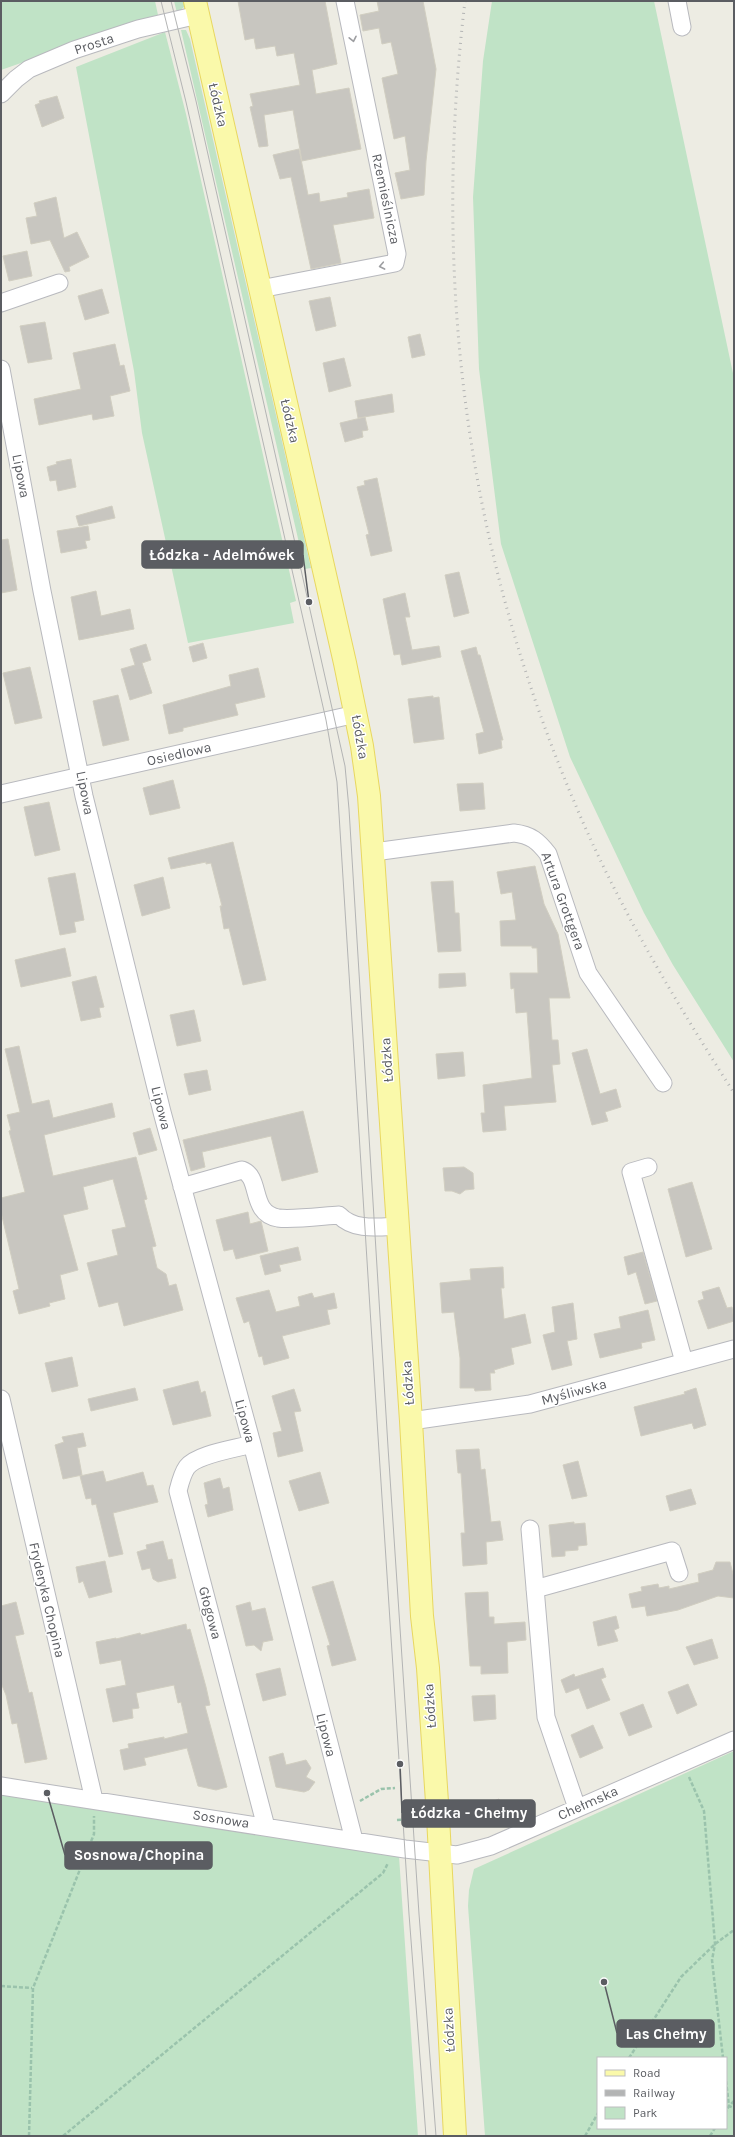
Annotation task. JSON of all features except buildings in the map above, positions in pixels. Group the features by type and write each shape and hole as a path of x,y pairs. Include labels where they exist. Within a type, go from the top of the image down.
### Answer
{"main road":[{"name":"Łódzka","path":"196,8 356,714 369,796 374,852 411,1421 422,1616 428,1668 440,1853 455,2136"}],"street":[{"name":"Rzemieślnicza","path":"260,289 395,263 397,254 345,1"},
{"path":"677,1 682,27"},
{"name":"Prosta","path":"1,94 16,78 29,69 74,50 196,8"},
{"path":"1,304 59,283"},
{"name":"Lipowa","path":"1,369 42,591 82,776 86,804 182,1187 252,1444 354,1840"},
{"name":"Osiedlowa","path":"1,794 356,714"},
{"name":"Artura Grottgera","path":"374,852 514,834 525,835 537,840 548,854 588,973 663,1083"},
{"path":"648,1167 631,1172 684,1362"},
{"path":"182,1187 242,1170 247,1172 251,1177 258,1203 266,1213 278,1218 339,1215 349,1224 356,1226 398,1226"},
{"name":"Myśliwska","path":"411,1421 511,1408 734,1349"},
{"name":"Fryderyka Chopina","path":"1,1399 94,1800"},
{"name":"Głogowa","path":"252,1444 202,1458 194,1462 187,1467 178,1491 266,1826"},
{"path":"530,1529 546,1717 577,1808"},
{"path":"535,1589 672,1551 679,1573"},
{"name":"Chełmska","path":"440,1853 457,1855 478,1851 734,1740"},
{"name":"Sosnowa","path":"1,1786 440,1853"}],"path":[{"path":"682,1763 704,1811 715,1944 712,1960 723,2057"},
{"path":"345,1809 381,1789 395,1788"},
{"path":"29,2136 33,1988 94,1834 94,1800"},
{"path":"397,1820 424,1818"},
{"path":"64,2136 383,1873 390,1860"},
{"path":"630,2057 681,1977 715,1944 734,1930"},
{"path":"1,1986 33,1988"},
{"path":"727,2089 729,2106"},
{"path":"727,2109 734,2101"},
{"path":"729,2106 734,2108"},
{"path":"585,2136 597,2115"}],"green space":[{"path":"1,1 155,1 158,15 1,70"},
{"path":"174,1 184,1 184,7 177,13"},
{"path":"492,1 654,1 734,378 734,1062 673,965 644,913 570,757 501,544 479,369 473,197 483,61"},
{"path":"181,30 186,30 190,39 311,568 305,569"},
{"path":"165,32 186,114 296,601 290,603 294,623 188,643 142,433 134,371 76,67"},
{"path":"734,1751 734,2136 485,2136 468,1906 469,1890 474,1869"},
{"path":"1,1794 399,1856 418,2136 1,2136"}],"tram line":[{"path":"161,1 186,102 326,720 337,782 409,1914 426,2136"},
{"path":"171,1 196,101 345,766 349,809 388,1447 419,1914 436,2136"}],"railway":[{"path":"465,1 456,104 453,206 456,307 466,408 483,507 506,605 536,703 573,799 590,838 647,950 734,1093"}],"place":[{"name":"Łódzka - Adelmówek","path":"309,602"},
{"name":"Łódzka - Chełmy","path":"400,1764"},
{"name":"Sosnowa/Chopina","path":"47,1793"},
{"name":"Las Chełmy","path":"604,1982"}]}
